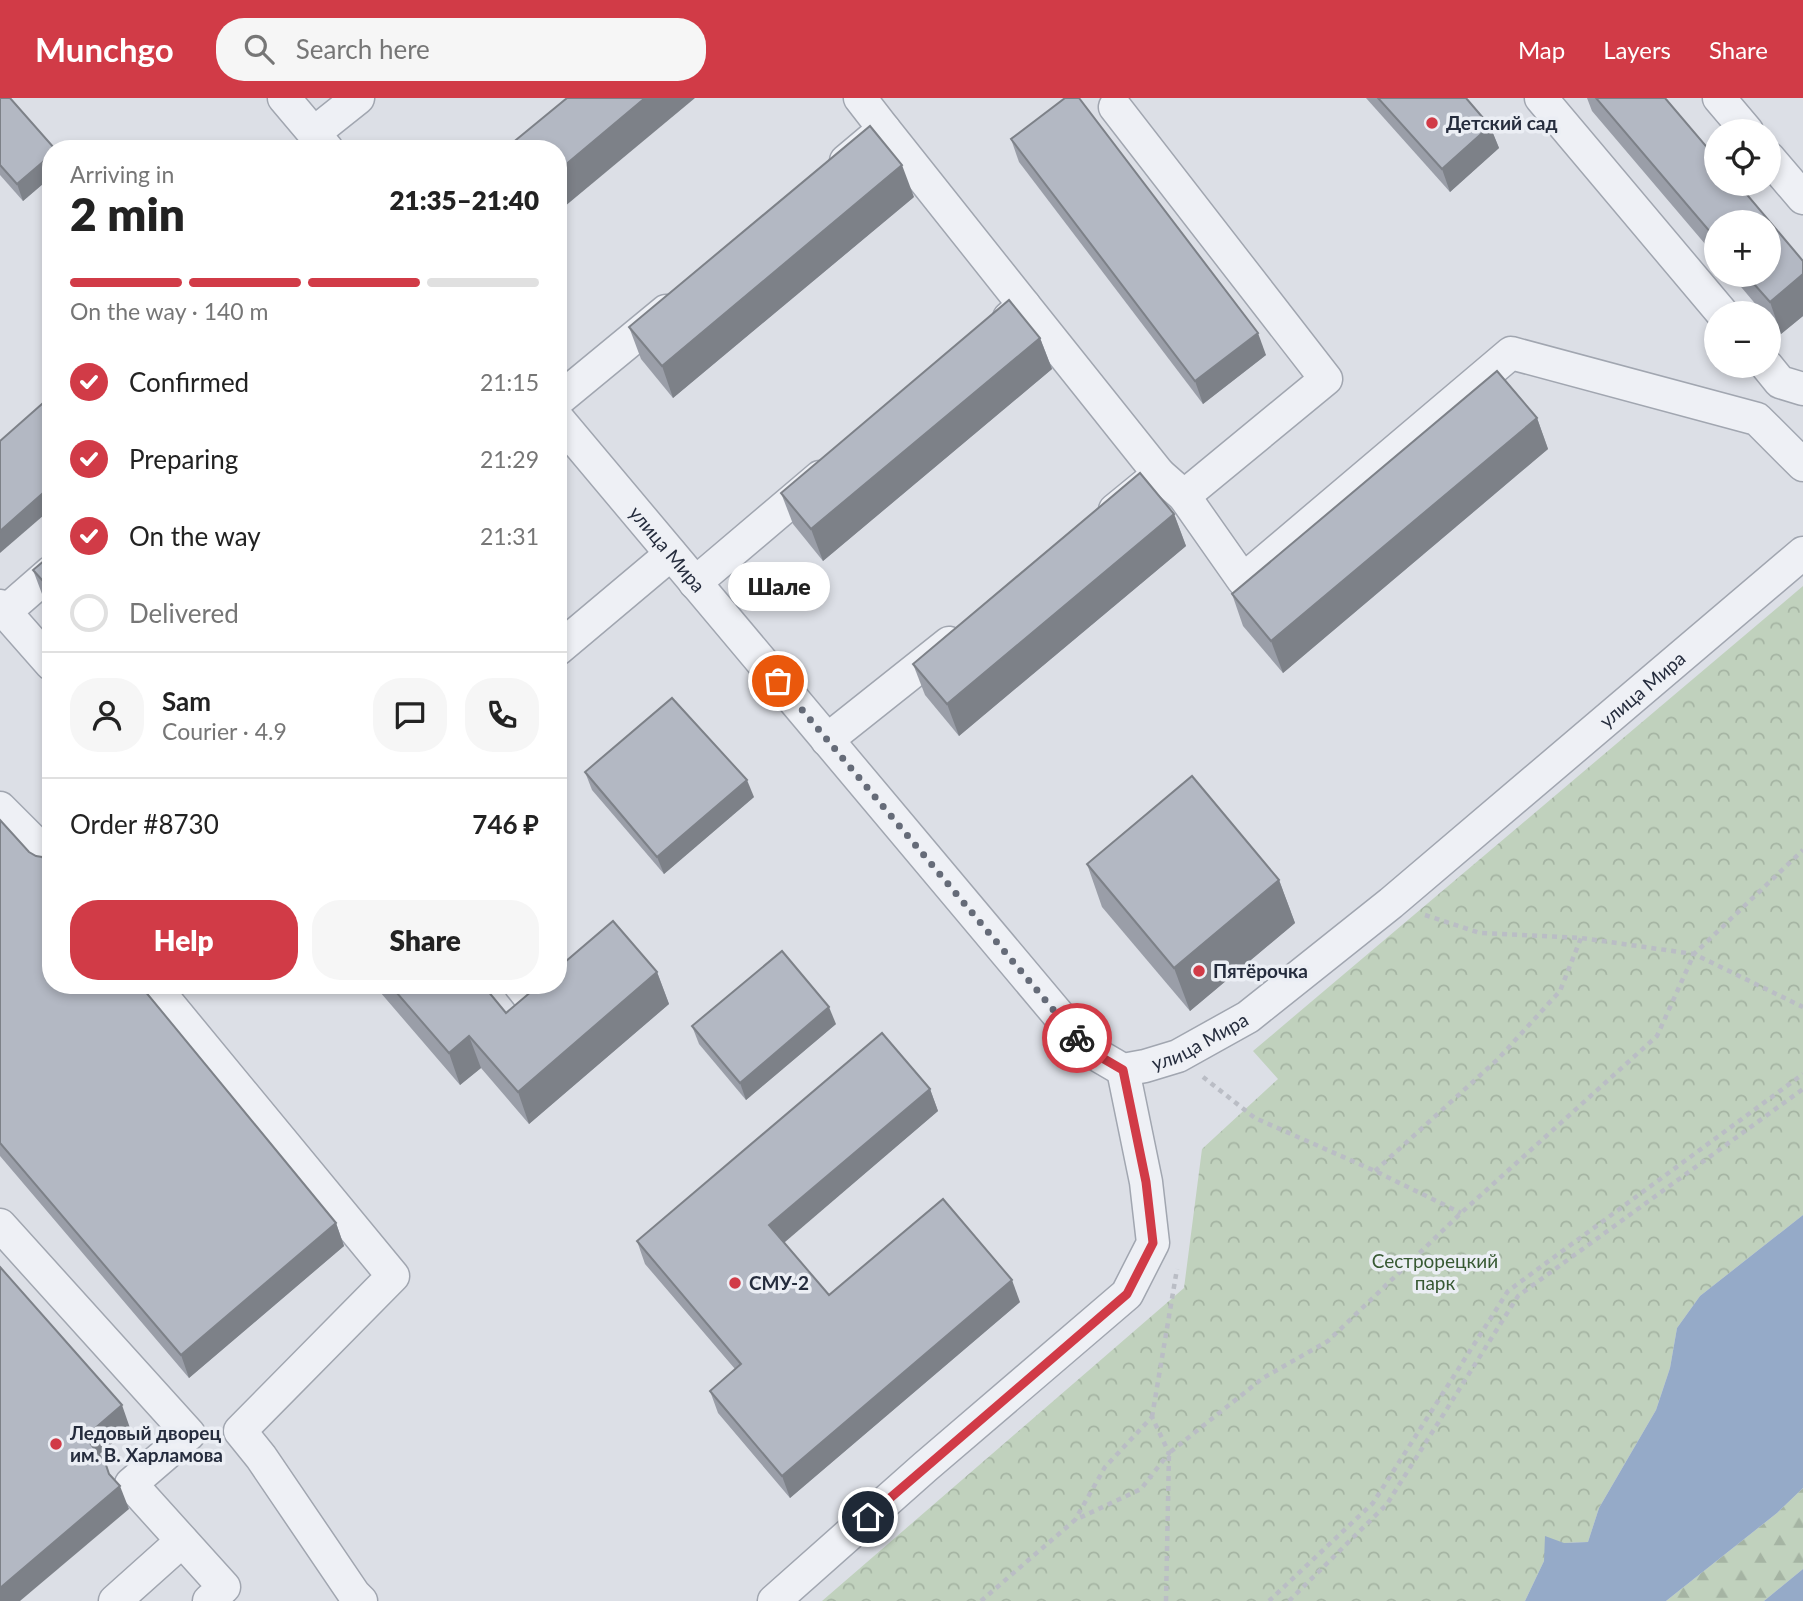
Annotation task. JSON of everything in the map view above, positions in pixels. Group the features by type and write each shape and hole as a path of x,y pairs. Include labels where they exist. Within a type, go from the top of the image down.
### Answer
{"street":[{"path":"284,98 320,140"},
{"path":"322,140 358,98"},
{"path":"860,98 1160,474 1184,496 1243,580 1511,353 1757,419 1803,465"},
{"path":"1541,98 1713,301"},
{"path":"1718,98 1736,119"},
{"path":"1115,107 1325,379 1184,496"},
{"path":"821,181 884,129"},
{"path":"1781,172 1803,198"},
{"path":"567,392 684,295"},
{"path":"992,332 1024,305"},
{"path":"1777,378 1780,382 1803,389"},
{"name":"улица Мира","path":"567,430 1087,1049 1123,1070 1178,1056 1248,1017 1391,904 1803,552"},
{"path":"695,583 844,457"},
{"path":"1095,526 1160,474"},
{"path":"567,641 671,554"},
{"path":"42,579 3,609 42,654"},
{"path":"827,740 967,629"},
{"path":"0,808 42,851"},
{"path":"160,994 393,1276 240,1431 261,1457 354,1594 362,1601"},
{"path":"774,1601 1127,1294 1153,1243 1146,1182 1123,1070"},
{"path":"0,1225 189,1434 131,1484 224,1587 209,1601"},
{"path":"116,1601 182,1541"}],"path":[{"path":"981,1601 1075,1520 1141,1489 1169,1453 1263,1378 1328,1341 1461,1213 1657,1036 1694,954 1803,850"},
{"path":"1391,904 1480,933 1581,938 1694,954 1803,1007"},
{"path":"1375,1171 1498,1059 1560,991 1581,938"},
{"path":"1178,1056 1255,1118 1375,1171 1461,1213"},
{"path":"1269,1601 1373,1503 1508,1291 1803,1074"},
{"path":"1289,1601 1387,1504 1518,1296 1803,1089"},
{"path":"1075,1520 1105,1467 1152,1417 1169,1453 1166,1601"}],"green space":[{"name":"Сестрорецкий парк","path":"1803,586 1803,1215 1700,1296 1677,1328 1670,1368 1656,1410 1599,1508 1588,1542 1564,1543 1544,1561 1525,1601 822,1601 1184,1288 1202,1149 1278,1079 1253,1051"},
{"path":"1803,1488 1803,1569 1764,1601 1666,1601 1777,1513"}],"water":[{"path":"1803,1215 1803,1488 1777,1513 1666,1601 1525,1601 1544,1561 1545,1536 1564,1543 1588,1542 1599,1508 1656,1410 1670,1368 1677,1328 1700,1296"},
{"path":"1803,1569 1803,1601 1764,1601"}],"building":[{"path":"0,98 10,98 47,140 42,140 42,163 17,184 0,165"},
{"path":"567,98 645,98 567,163 567,140 516,140"},
{"path":"1065,98 1079,98 1258,333 1195,381 1011,139"},
{"name":"Детский сад","path":"1378,98 1466,98 1490,126 1442,169"},
{"path":"1596,98 1665,98 1704,144 1704,196 1748,196 1760,210 1704,210 1704,225"},
{"path":"870,126 902,165 662,366 629,327"},
{"path":"1781,235 1803,261 1803,274 1769,301 1757,287 1781,287"},
{"path":"1009,300 1040,338 811,529 781,493"},
{"path":"1497,371 1537,418 1271,641 1232,594"},
{"path":"42,404 42,494 0,531 0,441"},
{"path":"1140,473 1174,514 947,704 913,664"},
{"path":"42,562 42,580 33,570"},
{"path":"672,698 747,780 657,857 585,772"},
{"path":"1192,776 1279,880 1174,968 1087,864"},
{"path":"0,820 29,852 42,857 42,994 147,994 336,1223 181,1355 0,1143"},
{"path":"613,921 657,972 518,1092 469,1036 449,1053 398,994 490,994 506,1013 528,994 567,994 567,960"},
{"path":"782,951 829,1007 740,1083 692,1026"},
{"name":"СМУ-2","path":"882,1033 930,1089 769,1225 829,1295 943,1199 1012,1280 782,1476 710,1391 741,1364 637,1241"},
{"name":"Ледовый дворец им. В. Харламова","path":"0,1267 122,1405 85,1437 120,1486 0,1588"}],"way so far":[{"path":"778,681 1077,1038"}],"place":[{"name":"Детский сад","path":"1432,123"},
{"name":"Шале","path":"778,681"},
{"name":"Пятёрочка","path":"1199,971"},
{"name":"СМУ-2","path":"735,1283"},
{"name":"Ледовый дворец им. В. Харламова","path":"56,1444"}],"route":[{"path":"868,1517 1127,1294 1153,1243 1146,1182 1123,1070 1087,1049 1077,1038"}]}
